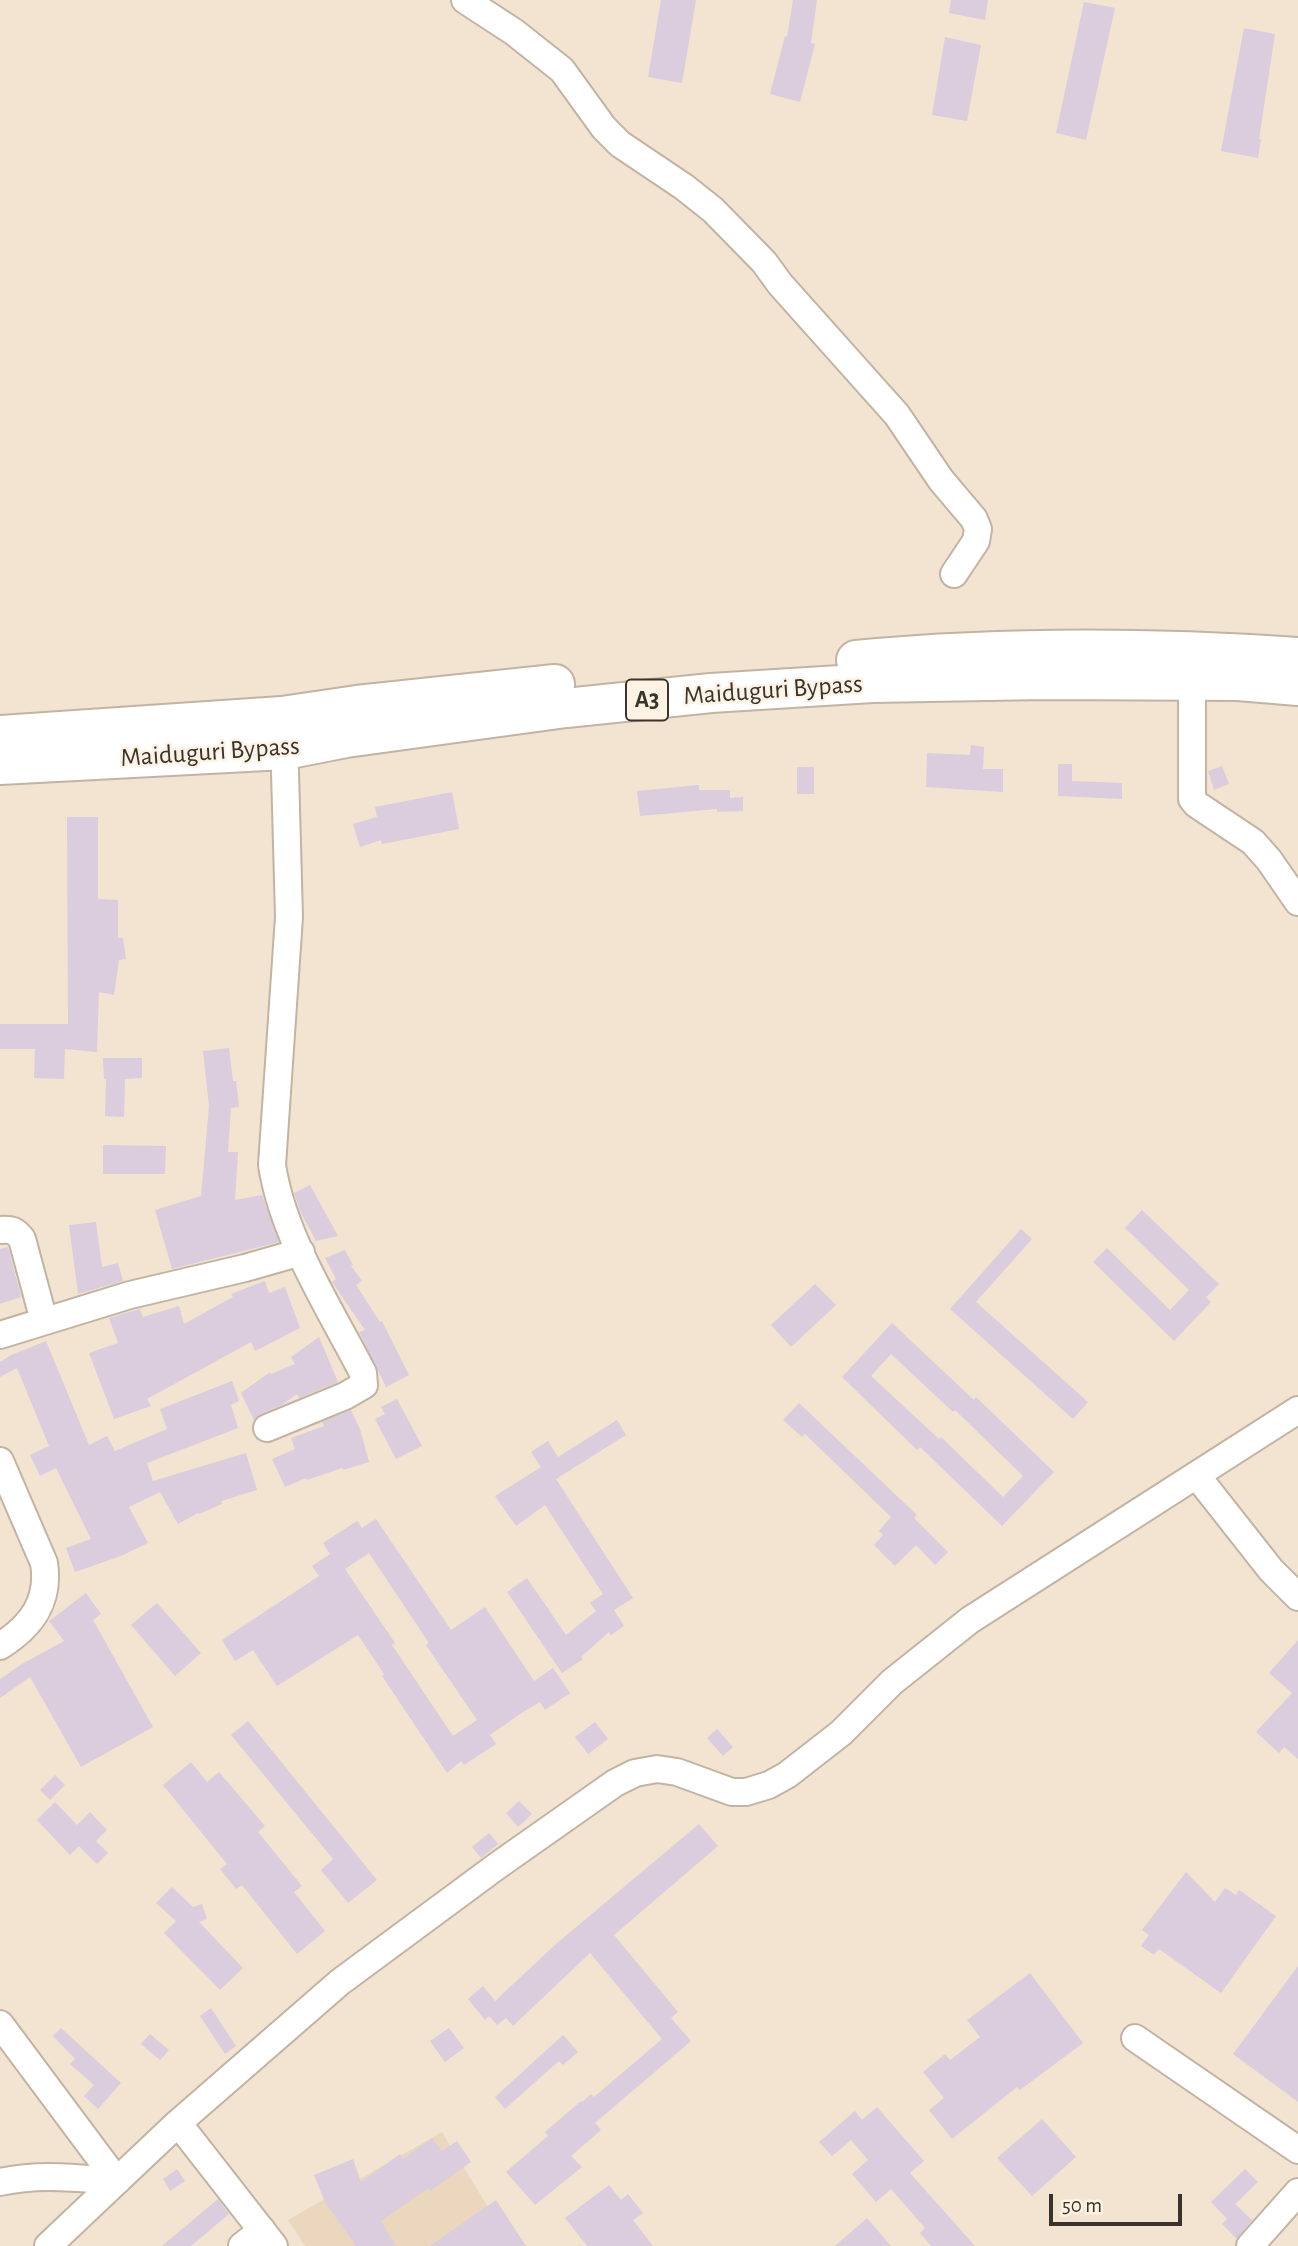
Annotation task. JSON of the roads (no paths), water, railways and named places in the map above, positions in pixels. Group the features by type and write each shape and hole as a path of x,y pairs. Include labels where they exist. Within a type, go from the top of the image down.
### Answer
{"highway":[{"name":"Maiduguri Bypass","path":"0,765 284,733 356,705 574,682 714,673 926,654 1005,651 1133,650 1298,657"},
{"name":"Maiduguri Bypass","path":"0,735 284,733 346,738 566,708 711,693 872,683 1238,681 1298,686"}],"street":[{"path":"466,0 514,32 562,70 604,128 620,144 684,187 730,226 764,261 780,284 889,406 941,480 974,519 978,530 976,541 954,573"},
{"path":"1192,681 1192,799 1253,842 1298,902"},
{"path":"267,1428 345,1396 364,1385 363,1373 301,1252 274,1182 272,1165 289,918 284,733"},
{"path":"0,1230 10,1229 17,1232 22,1239 44,1321"},
{"path":"0,1335 130,1295 245,1269 301,1252"},
{"path":"48,2246 178,2123 367,1961 615,1783 635,1773 657,1769 677,1772 733,1792 746,1793 769,1786 841,1733 892,1682 970,1620 1298,1410"},
{"path":"0,1461 44,1563 47,1578 40,1607 13,1638 0,1646"},
{"path":"1197,1476 1264,1562 1298,1597"},
{"path":"0,2024 117,2181"},
{"path":"1135,2038 1298,2150"},
{"path":"178,2123 259,2241"},
{"path":"0,2182 41,2176 117,2181"},
{"path":"1250,2246 1298,2192"}]}
